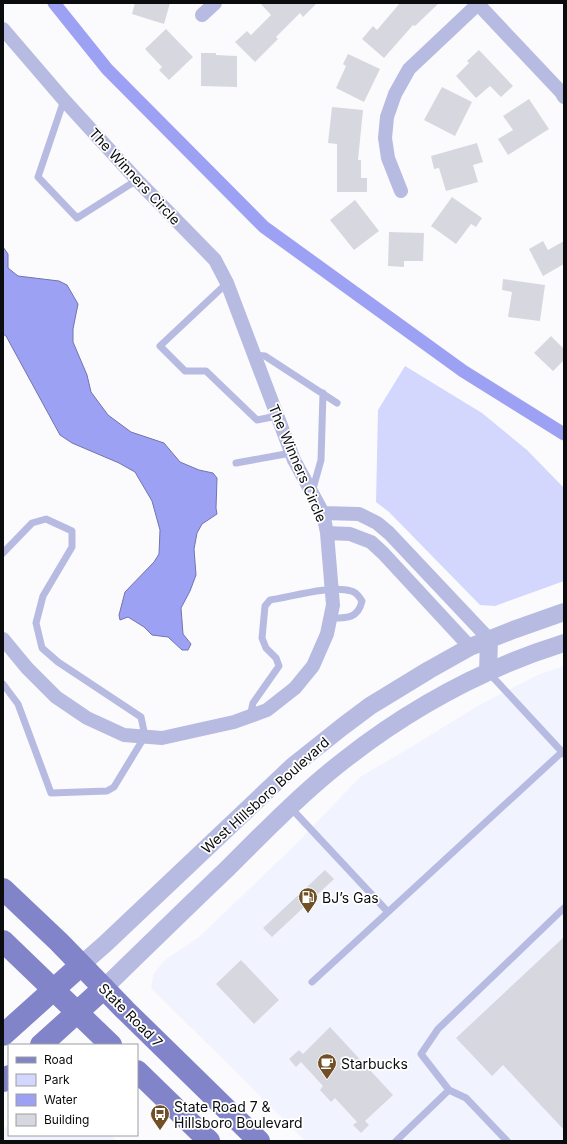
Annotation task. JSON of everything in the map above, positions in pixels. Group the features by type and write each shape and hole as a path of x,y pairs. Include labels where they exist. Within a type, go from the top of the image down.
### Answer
{"main road":[{"name":"State Road 7","path":"3,889 259,1141"},
{"path":"3,941 110,1044"},
{"name":"West Hillsboro Boulevard","path":"3,1035 81,965"},
{"name":"West Hillsboro Boulevard","path":"43,1044 104,988"},
{"path":"138,1071 209,1141"}],"street":[{"path":"202,15 215,3"},
{"path":"401,191 388,158 385,138 387,117 395,94 409,69 477,3 564,97"},
{"name":"The Winners Circle","path":"3,29 64,100 137,180 216,260 227,282 291,453 323,513 327,533 333,605 327,634 313,666 295,688 267,710 234,722 162,738 124,735 87,718 56,697 27,668 3,639"},
{"path":"323,513 359,514 377,523 389,533 490,639 488,672"},
{"path":"327,533 350,534 371,542 470,647 488,672"},
{"path":"395,566 408,553"},
{"name":"West Hillsboro Boulevard","path":"81,965 294,766 316,747 370,706 470,647 564,612"},
{"name":"West Hillsboro Boulevard","path":"104,988 290,807 342,761 426,704 488,672 564,643"}],"lane":[{"path":"64,100 38,178 77,218 137,180"},
{"path":"227,282 160,346 185,371 206,371 257,420 277,416"},
{"path":"254,355 265,356 337,403"},
{"path":"312,494 321,460 322,393"},
{"path":"236,464 291,453"},
{"path":"3,553 32,523 46,519 72,531 72,547 43,596 36,622 42,648 58,662 141,717 145,736 114,787 107,791 51,793 18,704 3,684"},
{"path":"250,716 253,703 279,666 276,658 266,648 262,638 265,606 270,600 332,589 352,591 359,595 362,601 360,609 354,615 347,618 331,618"},
{"path":"312,982 563,753 488,672"},
{"path":"290,807 388,912"},
{"path":"507,1141 466,1098 449,1090 421,1054 438,1030 564,908"},
{"path":"396,1141 449,1090"}],"shaded area":[{"path":"564,666 564,1141 305,1141 151,988 154,973 166,959 198,938 294,846 360,777 481,704 540,674"},
{"path":"8,1125 8,1136 112,1136 116,1141 3,1141 3,1130"}],"green space":[{"path":"405,366 482,413 527,450 564,488 564,581 495,606 480,605 389,512 376,502 378,410"}],"water":[{"path":"3,247 8,254 8,268 18,276 59,281 67,285 78,304 73,329 73,342 87,375 91,392 108,415 131,432 164,443 180,462 199,470 213,473 217,478 217,514 202,524 197,533 194,549 196,575 181,608 183,634 191,644 188,650 182,650 168,637 152,635 144,627 128,617 120,620 119,615 125,592 154,562 159,554 160,530 152,501 135,472 119,463 72,443 60,435 6,336 3,334"}],"building":[{"path":"135,3 170,3 164,24 132,14"},
{"path":"260,3 317,3 303,17 300,13 276,37 278,39 255,62 235,42 247,31 251,35 271,15"},
{"path":"400,3 439,3 415,26 413,25 384,58 362,39 373,26 377,30"},
{"path":"166,29 193,57 169,80 159,70 162,67 145,49"},
{"path":"479,50 513,86 501,97 490,86 476,98 456,76 469,63 467,61"},
{"path":"201,53 216,53 216,55 237,56 237,87 201,86"},
{"path":"348,54 380,69 364,102 336,88 346,66 343,64"},
{"path":"442,87 472,102 455,136 424,120"},
{"path":"529,99 549,129 508,155 498,139 513,130 503,116"},
{"path":"332,107 363,110 358,160 361,160 361,178 367,178 367,192 337,192 337,144 328,143"},
{"path":"477,143 483,162 473,165 478,182 446,191 439,168 434,169 431,156"},
{"path":"452,197 482,218 476,227 471,224 456,244 431,226"},
{"path":"355,200 379,231 354,250 330,220"},
{"path":"389,232 424,233 423,261 404,261 404,267 388,266"},
{"path":"543,241 548,250 564,241 564,264 543,276 529,249"},
{"path":"503,279 545,285 540,321 508,317 512,292 502,290"},
{"path":"551,336 564,349 564,360 553,371 534,353"},
{"path":"325,870 334,879 272,937 263,928"},
{"path":"564,937 564,1130 503,1065 492,1076 456,1038"},
{"path":"241,960 279,1000 254,1024 216,984"},
{"path":"330,1027 393,1095 365,1121 369,1125 361,1133 353,1125 357,1122 335,1098 331,1102 320,1090 323,1086 301,1062 296,1067 289,1059 299,1050 303,1054"}],"waterway":[{"path":"54,3 107,69 264,227 463,371 564,434"}],"place":[{"name":"BJ’s Gas","path":"308,914"},
{"name":"Starbucks","path":"327,1080"},
{"name":"State Road 7 & Hillsboro Boulevard","path":"160,1131"}]}
